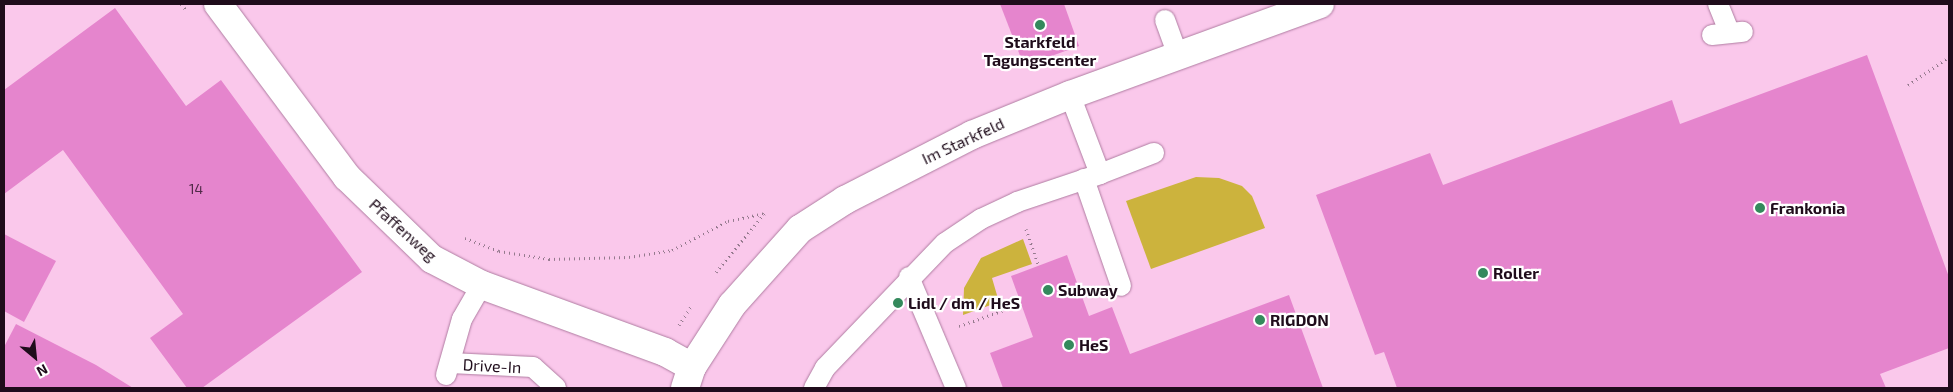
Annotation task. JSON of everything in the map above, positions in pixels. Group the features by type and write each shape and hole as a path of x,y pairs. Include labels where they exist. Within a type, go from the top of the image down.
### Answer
{"main road":[{"name":"Pfaffenweg","path":"218,4 346,176 432,259 482,285 665,352 689,378"},
{"name":"Im Starkfeld","path":"689,378 732,304 800,230 900,171 1070,95 1320,4"}],"lane":[{"path":"1718,4 1728,33"},
{"path":"1165,20 1178,55"},
{"path":"1070,95 1121,286"},
{"path":"814,388 825,368 909,277 959,234 1016,202 1154,153"},
{"path":"909,277 956,388"},
{"name":"Drive-In","path":"482,285 462,320 448,370 534,367 556,388"}],"path":[{"path":"1908,85 1949,57"},
{"path":"1016,202 1039,266"},
{"path":"459,236 499,251 549,260 629,257 672,250 728,222 766,213 715,274"},
{"path":"934,335 1021,304"}],"shaded area":[{"path":"4,4 1949,4 1949,388 4,388"},
{"path":"1196,177 1219,178 1242,186 1252,196 1265,228 1151,269 1126,201"},
{"path":"1023,239 1032,264 992,278 999,302 963,315 964,288 981,258"}],"building":[{"name":"Starkfeld Tagungscenter","path":"1000,4 1064,4 1079,46 1024,66"},
{"path":"115,8 186,106 221,80 362,272 202,388 187,388 150,338 183,314 63,150 4,194 4,90"},
{"path":"1867,55 1949,277 1949,348 1880,374 1886,388 1397,388 1384,352 1375,355 1316,195 1430,153 1443,185 1672,100 1680,124"},
{"path":"4,234 56,261 24,322 4,311"},
{"path":"1067,255 1089,316 1112,307 1130,354 1289,295 1323,388 1003,388 990,353 1033,337 1011,276"},
{"path":"16,324 96,365 133,388 4,388 4,347"}],"place":[{"name":"Starkfeld Tagungscenter","path":"1040,25"},
{"name":"Frankonia","path":"1760,208"},
{"name":"Roller","path":"1483,273"},
{"name":"Subway","path":"1048,290"},
{"name":"Lidl / dm / HeS","path":"898,303"},
{"name":"RIGDON","path":"1260,320"},
{"name":"HeS","path":"1069,345"}]}
